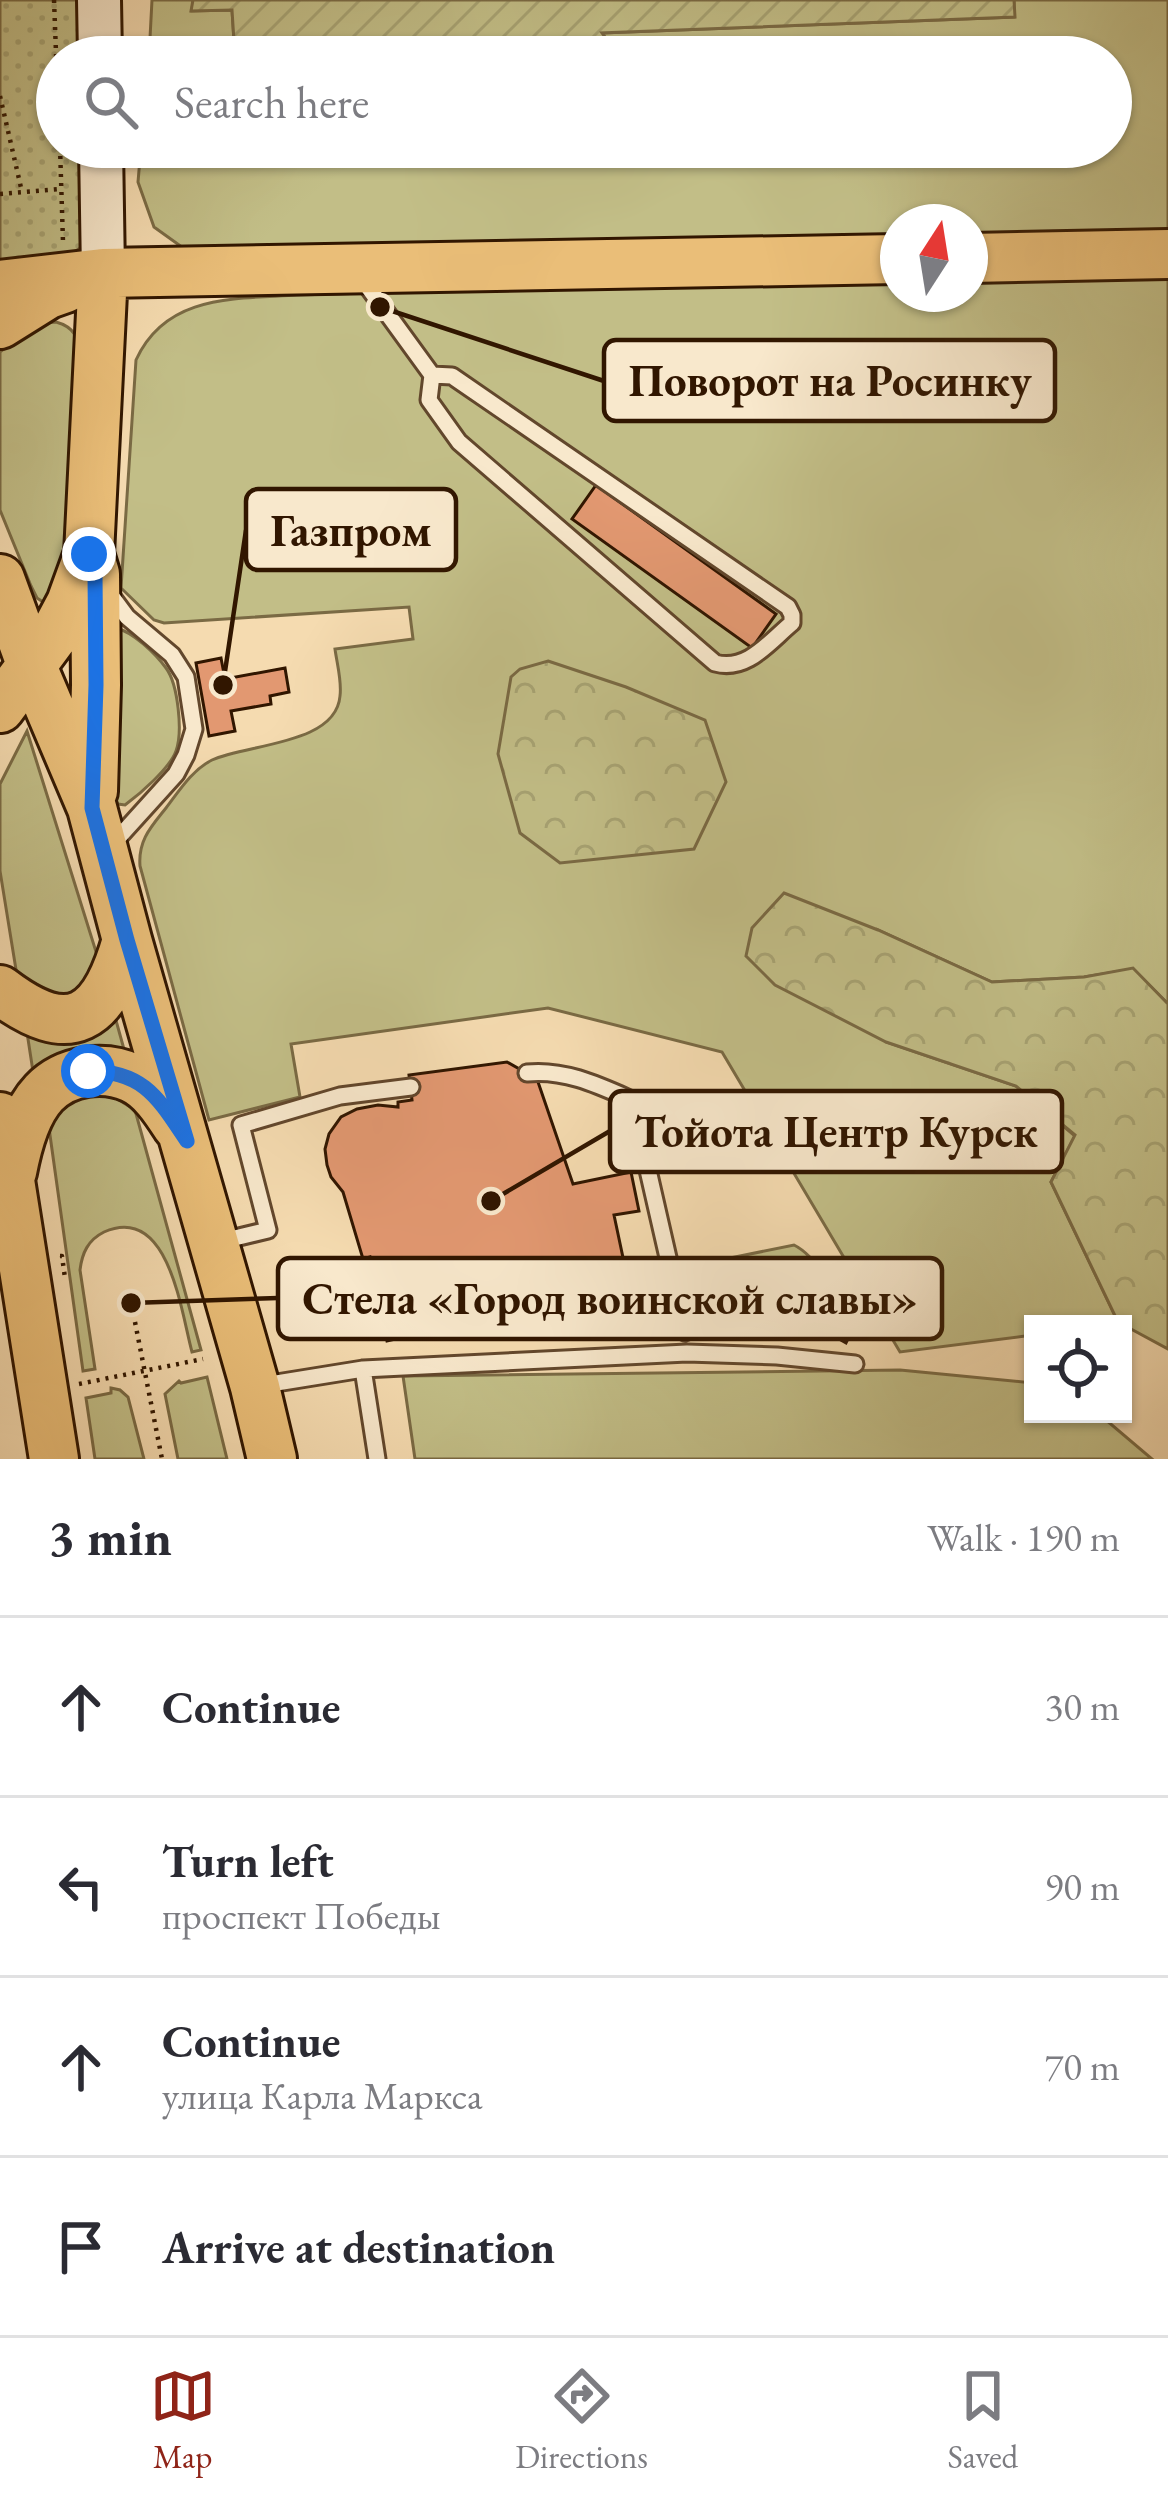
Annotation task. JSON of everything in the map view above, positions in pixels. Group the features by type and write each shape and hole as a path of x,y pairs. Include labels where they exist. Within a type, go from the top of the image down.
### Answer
{"main road":[{"path":"99,0 100,36"},
{"path":"92,808 96,685 84,264 98,168"},
{"path":"988,258 1168,254"},
{"path":"0,285 84,264 355,269 880,259"},
{"path":"0,324 84,264"},
{"path":"0,708 54,635 92,564"},
{"path":"0,580 92,808 272,1459"},
{"path":"0,990 41,1017 58,1021 78,1017 103,997 127,940"},
{"path":"10,1181 17,1144 43,1094 64,1078 88,1071 135,1079 161,1102 187,1141"},
{"path":"0,1117 54,1459"}],"lane":[{"path":"355,269 432,375 429,400 458,442 715,663 743,664 792,623 788,607 770,594 452,376 432,375"},
{"path":"92,564 128,617 172,655 186,677 194,729 176,774 104,854"},
{"path":"527,1073 584,1079 632,1100 685,1332"},
{"path":"215,1243 268,1230 241,1125 340,1096 411,1088"},
{"path":"255,1387 363,1369 687,1353 855,1364"},
{"path":"363,1369 377,1459"}],"path":[{"path":"54,0 55,36"},
{"path":"0,96 22,192"},
{"path":"60,168 61,189 84,264"},
{"path":"0,194 61,189"},
{"path":"134,1322 162,1459"},
{"path":"84,1382 203,1359"}],"green space":[{"path":"0,0 96,0 96,36 36,36 36,168 92,168 83,246 57,264 0,270"},
{"path":"152,0 193,0 192,11 232,10 234,36 150,36"},
{"path":"193,0 1014,0 1015,17 602,33 604,36 234,36 232,10 191,11"},
{"path":"1014,0 1168,0 1168,240 988,244 988,204 880,204 880,246 200,260 154,227 138,182 139,168 1132,168 1132,36 601,33 1014,17"},
{"path":"1168,274 1168,1004 1133,969 992,982 878,930 886,1042 1016,1086 1075,1136 1051,1182 1115,1315 1024,1315 1024,1336 900,1352 722,1052 548,1008 291,1044 300,1097 209,1120 140,866 143,841 181,788 205,764 307,734 335,712 340,678 335,649 413,639 409,607 164,623 154,620 121,588 136,360 149,338 184,311 204,304 297,295 880,279 880,312 988,312 988,276"},
{"path":"56,322 75,335 82,357 63,579 49,606 37,598 0,510 0,352 32,328"},
{"path":"116,628 143,644 166,668 174,685 179,721 173,758 125,805 114,797"},
{"path":"548,661 705,720 726,782 694,849 560,863 520,833 498,754 511,677 520,669"},
{"path":"27,731 103,974 60,1002 18,982 0,871 0,784"},
{"path":"784,893 992,982 1084,977 1133,968 1168,1004 1168,1349 1132,1330 1132,1315 1115,1315 1051,1182 1075,1135 1016,1086 886,1042 775,985 746,956 752,928"},
{"path":"112,1006 127,1060 34,1078 26,1026"},
{"path":"78,1095 111,1095 135,1110 201,1350 192,1352 176,1289 158,1247 144,1233 126,1227 98,1235 82,1258 95,1369 83,1371 49,1128 53,1115"},
{"path":"794,1245 810,1257 819,1274 815,1313 807,1327 795,1333 708,1325 693,1312 688,1286 706,1263"},
{"path":"900,1370 1024,1382 1024,1423 1110,1423 1152,1459 415,1459 403,1376"},
{"path":"207,1377 227,1459 178,1459 165,1394 179,1381"},
{"path":"111,1388 128,1397 144,1459 95,1459 86,1398 111,1393"}],"building":[{"path":"596,485 776,614 752,648 572,519"},
{"path":"221,658 225,679 285,668 289,692 270,696 271,704 231,711 235,731 209,736 196,663"},
{"path":"507,1062 537,1079 573,1184 631,1172 639,1211 614,1215 629,1286 387,1341 370,1257 363,1259 343,1192 327,1165 329,1134 341,1117 357,1109 398,1107 398,1102 412,1100 409,1075"},
{"path":"833,1311 856,1323 846,1343 823,1330"}],"place":[{"name":"Поворот на Росинку","path":"380,307"},
{"name":"Газпром","path":"223,685"},
{"name":"Тойота Центр Курск","path":"491,1201"},
{"name":"Стела «Город воинской славы»","path":"131,1303"}],"route":[{"path":"88,1071 135,1079 161,1102 187,1141 92,808 95,574 89,554"}]}
